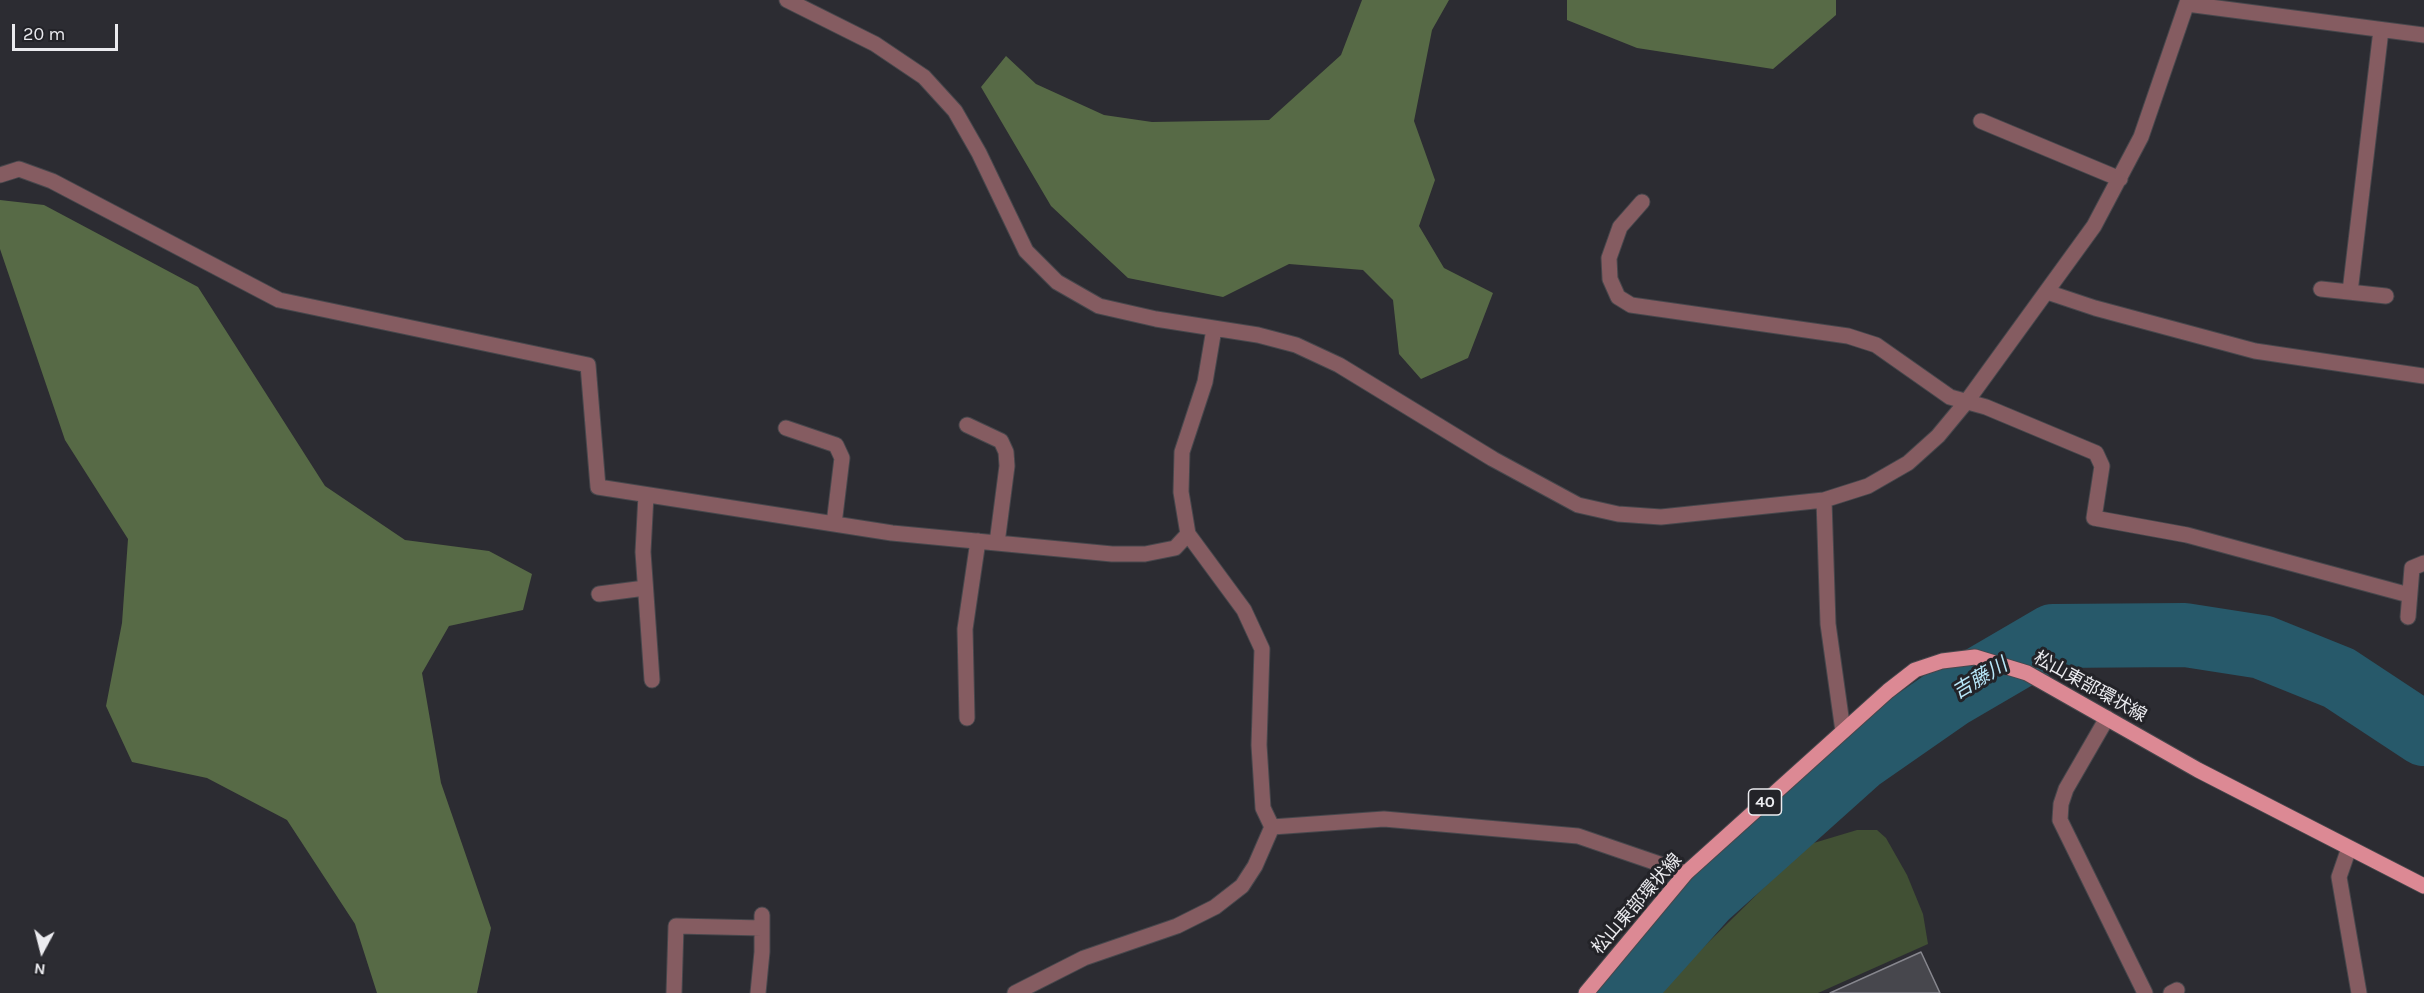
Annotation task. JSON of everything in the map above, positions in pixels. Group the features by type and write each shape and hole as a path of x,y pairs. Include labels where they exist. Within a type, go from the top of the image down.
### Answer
{"main road":[{"name":"松山東部環状線","path":"1586,993 1686,873 1843,731 1915,670 1942,661 1975,657 2027,673 2198,770 2424,886"}],"street":[{"path":"787,0 875,44 924,77 955,111 979,153 1026,251 1057,282 1099,306 1214,329 1258,334 1287,342 1339,365 1493,459 1578,505 1618,514 1661,517 1824,500 1868,486 1908,463 1938,436 1967,401 2094,226 2141,137 2188,2 2424,35"},
{"path":"2350,292 2380,30"},
{"path":"1981,121 2120,179"},
{"path":"0,176 19,169 52,181 279,300 588,365 598,487 834,524 1112,554 1145,554 1175,548 1188,534"},
{"path":"1642,202 1620,227 1610,258 1610,279 1618,297 1631,305 1848,336 1876,345 1950,397 1986,407 2096,453 2102,466 2094,518 2187,535 2409,595"},
{"path":"2321,289 2386,296"},
{"path":"2047,292 2095,308 2255,351 2424,375"},
{"path":"1016,993 1084,958 1177,926 1215,907 1242,886 1255,866 1272,827 1263,808 1259,745 1262,649 1244,610 1188,534 1181,492 1182,452 1205,382 1214,329"},
{"path":"967,425 1002,441 1006,452 1007,466 997,543"},
{"path":"786,428 836,445 842,458 834,524"},
{"path":"646,495 643,552 652,680"},
{"path":"1824,500 1828,624 1843,731"},
{"path":"967,718 965,629 978,541"},
{"path":"2408,617 2412,568 2424,563"},
{"path":"599,594 645,588"},
{"path":"2107,718 2066,789 2061,804 2060,820 2145,993"},
{"path":"1272,827 1384,819 1578,836 1686,873"},
{"path":"2349,848 2339,877 2359,993"},
{"path":"674,993 676,926 762,922 758,993"}],"green space":[{"path":"1362,0 1449,0 1432,30 1414,121 1435,180 1419,226 1444,268 1493,293 1468,358 1421,379 1399,354 1393,300 1363,270 1289,264 1223,297 1128,278 1051,206 981,87 1006,56 1036,84 1104,115 1152,122 1269,120 1341,55"},
{"path":"1567,0 1836,0 1836,15 1773,69 1637,48 1567,20"},
{"path":"0,200 44,205 198,287 325,486 405,540 489,551 532,574 523,610 449,626 422,673 441,783 491,928 477,993 377,993 355,924 287,820 207,778 132,762 106,706 122,623 128,539 65,440 0,249"},
{"path":"1857,830 1877,830 1886,838 1907,875 1923,914 1928,944 1818,993 1657,993 1807,845"}],"building":[{"path":"1921,952 1940,993 1830,993"}],"waterway":[{"name":"吉藤川","path":"1620,993 1706,897 1860,759 1952,695 2053,636 2185,635 2262,647 2339,678 2424,734"}]}
